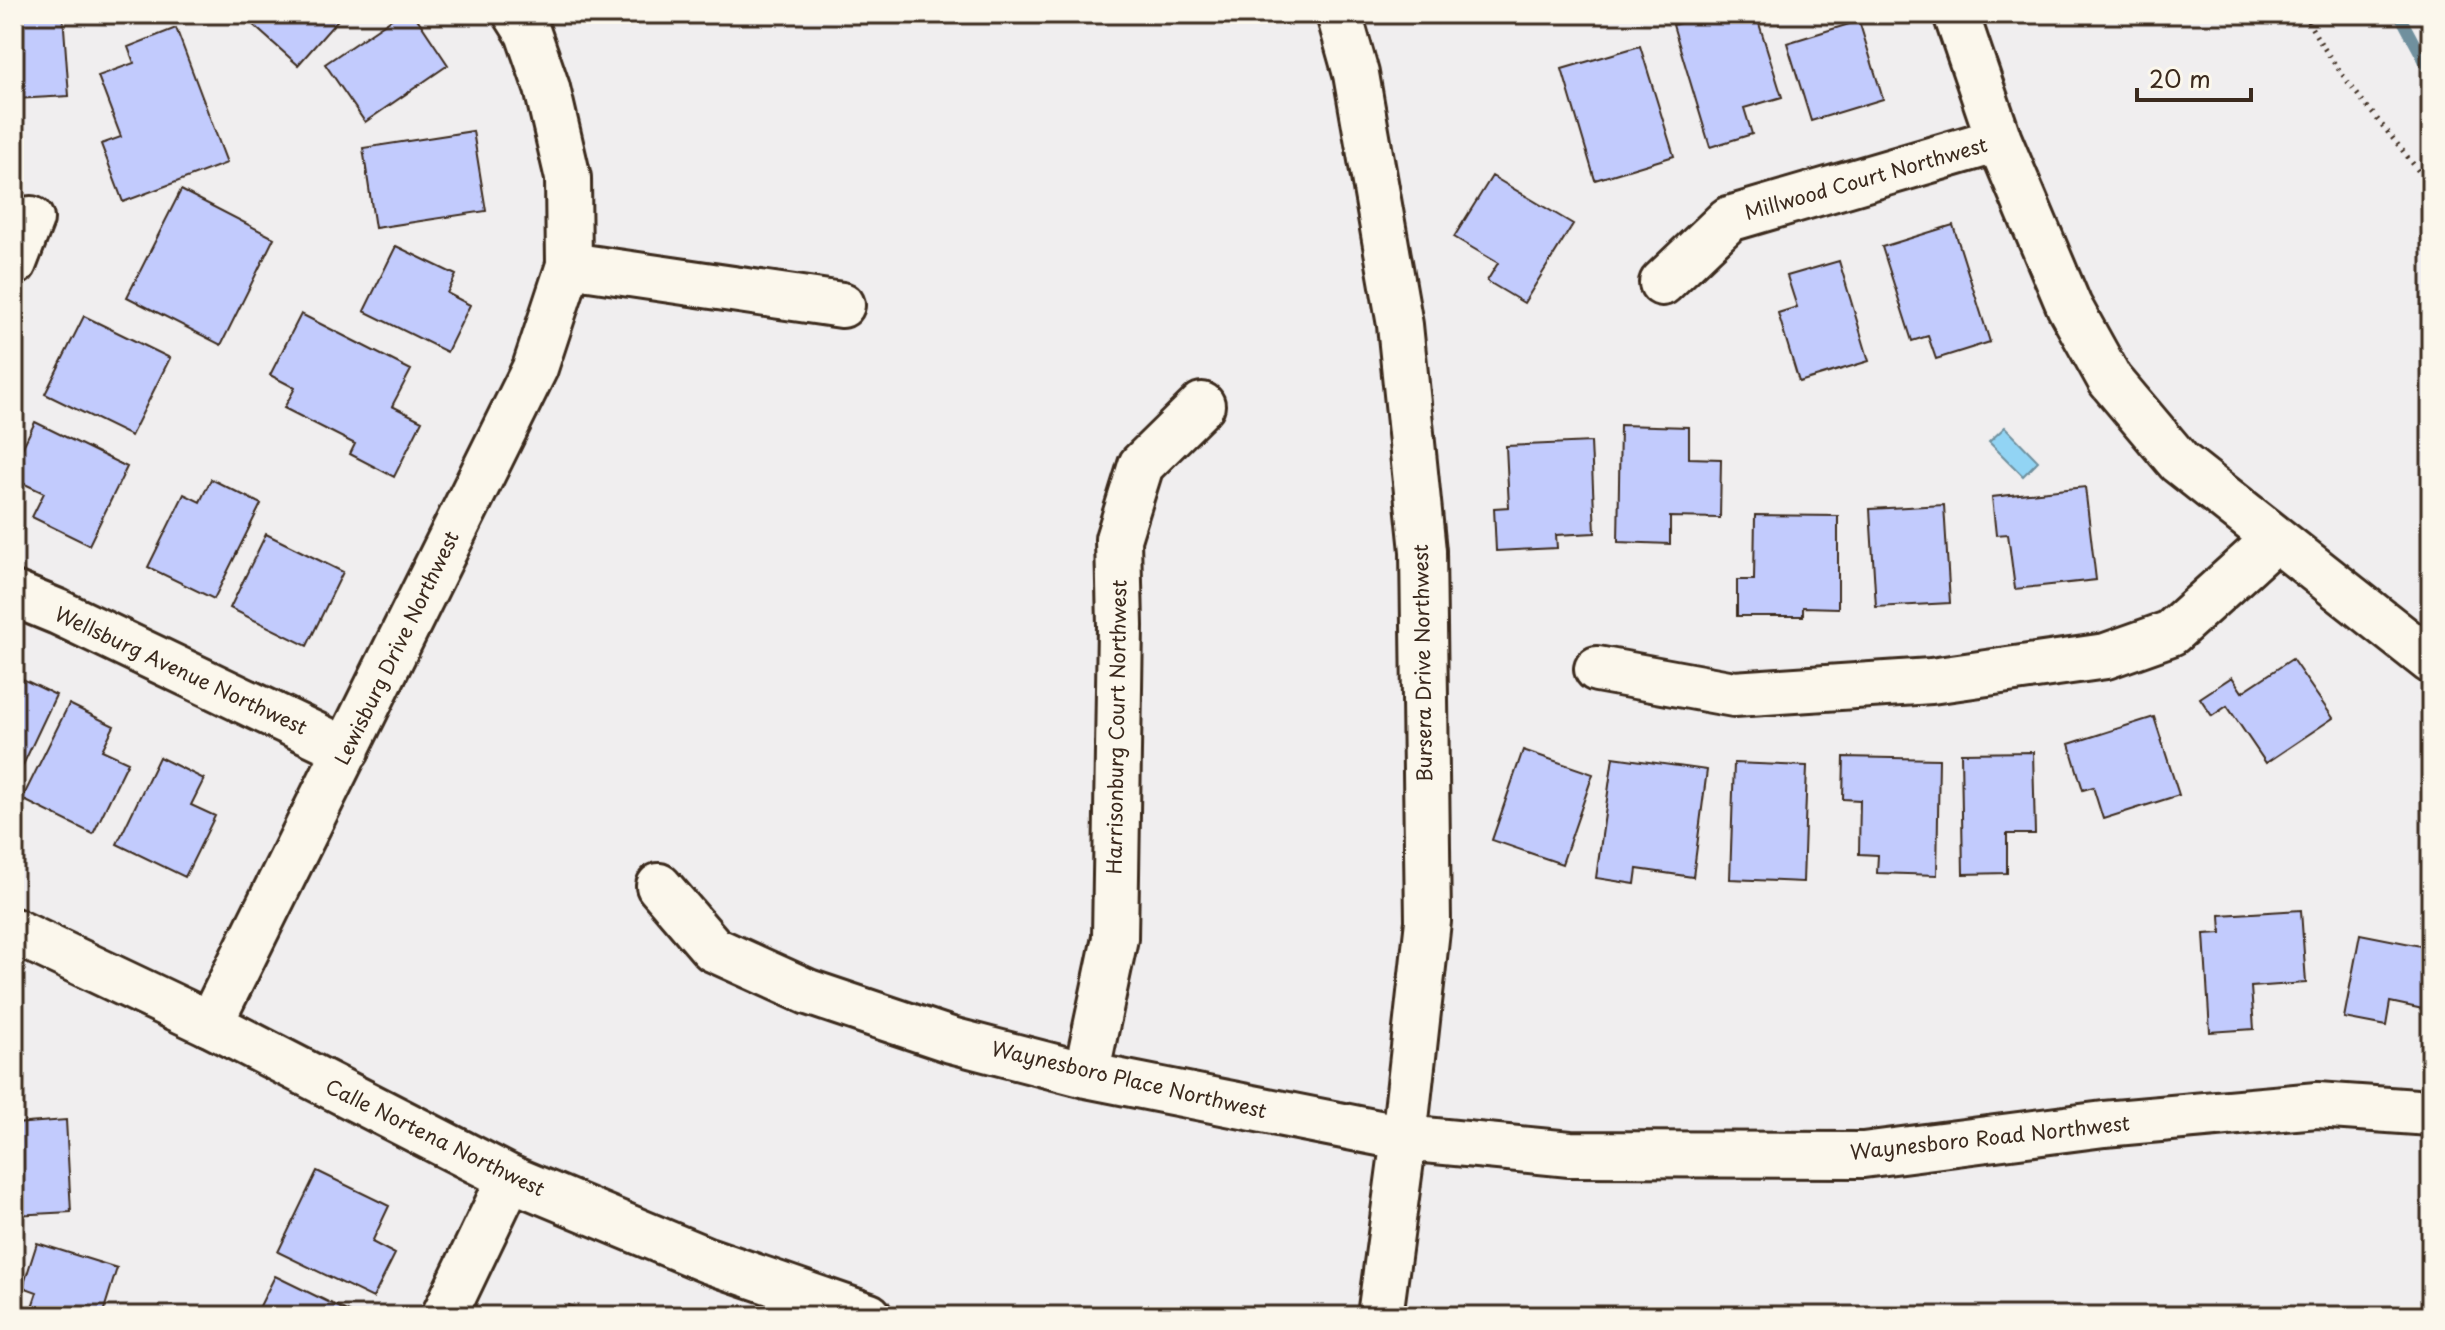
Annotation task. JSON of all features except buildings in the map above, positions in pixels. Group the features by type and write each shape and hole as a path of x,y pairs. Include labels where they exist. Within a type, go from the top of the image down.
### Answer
{"street":[{"name":"Lewisburg Drive Northwest","path":"210,1024 535,368 569,265 568,178 547,88 528,33 516,14"},
{"name":"Bursera Drive Northwest","path":"1339,14 1356,74 1400,325 1423,551 1428,921 1380,1316"},
{"path":"1956,14 1999,140 2069,306 2110,380 2179,462 2431,661"},
{"name":"Millwood Court Northwest","path":"1662,283 1729,219 1999,140"},
{"path":"14,263 31,219"},
{"path":"569,265 842,305"},
{"name":"Harrisonburg Court Northwest","path":"1086,1075 1115,938 1120,626 1118,539 1141,465 1202,405"},
{"path":"1597,669 1734,694 1931,681 2106,656 2171,633 2274,540"},
{"name":"Wellsburg Avenue Northwest","path":"14,594 347,750"},
{"name":"Waynesboro Place Northwest","path":"659,886 713,949 808,992 951,1040 1086,1075 1404,1138"},
{"name":"Calle Nortena Northwest","path":"14,931 210,1024 510,1178 707,1260 869,1316"},
{"name":"Waynesboro Road Northwest","path":"1404,1138 1570,1154 1863,1155 2104,1124 2317,1105 2431,1113"},
{"path":"444,1316 510,1178"}],"path":[{"path":"2304,14 2322,48 2348,85 2431,188"}],"water":[{"path":"2005,427 2038,461 2023,476 1989,442"}],"waterway":[{"path":"2399,14 2431,74"}]}
